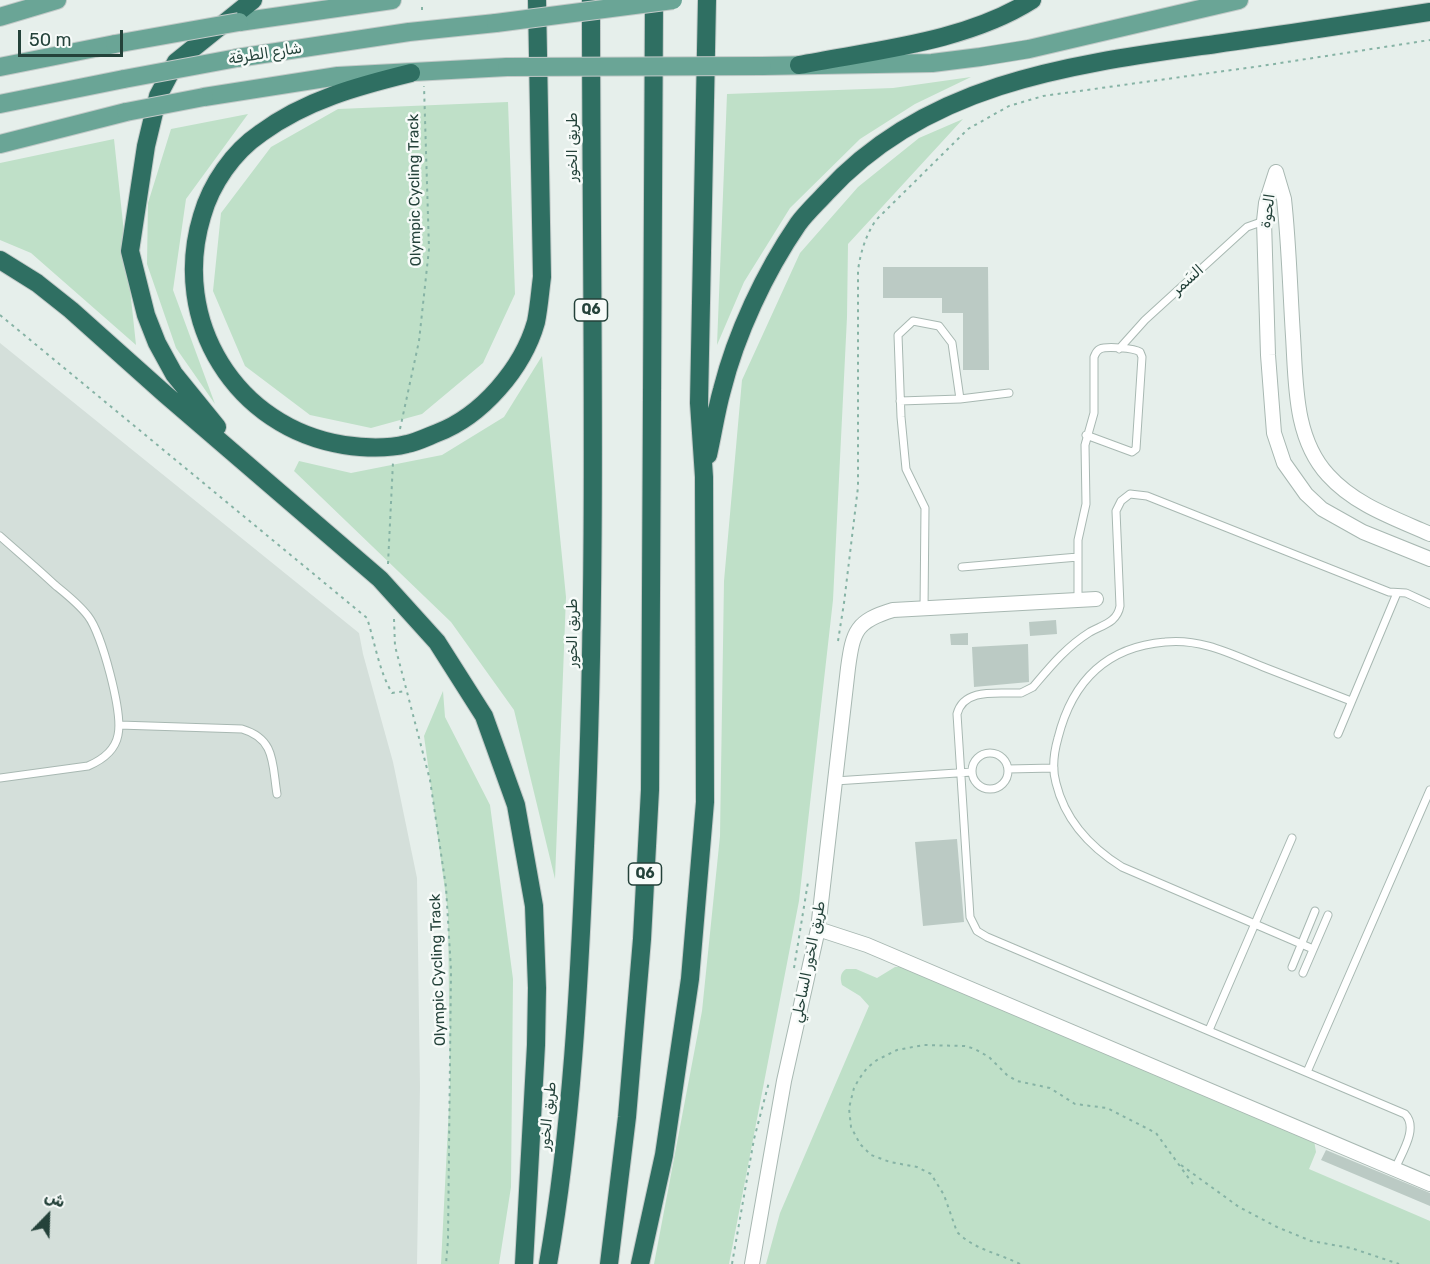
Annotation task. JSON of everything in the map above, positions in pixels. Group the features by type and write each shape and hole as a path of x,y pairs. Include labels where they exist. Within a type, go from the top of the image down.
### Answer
{"highway":[{"path":"253,0 176,62 158,96 146,146 130,251 146,315 157,343 174,374 208,417 258,473"},
{"path":"418,78 348,89 302,108 260,133 229,163 207,199 194,240 193,283 201,324 219,364 246,398 263,411 281,424 321,441 364,448 407,444 451,428 488,401 517,365 536,323 542,277 537,0"},
{"name":"طريق الخور","path":"548,1264 556,1218 578,1011 591,703 591,0"},
{"name":"Q6","path":"609,1264 628,1105 642,939 650,790 654,0"},
{"path":"640,1264 664,1155 688,991 705,802 704,477 699,403 707,0"},
{"path":"799,65 937,39 983,24 1032,0"},
{"path":"704,477 722,388 740,336 762,285 799,223 847,170 906,126 964,99 1025,77 1088,63 1430,12"},
{"path":"0,260 37,283 71,310 380,579 437,642 484,716 516,805 534,906 537,988 536,1045 524,1264"}],"main road":[{"path":"0,17 57,0"},
{"path":"0,67 239,22 392,0"},
{"name":"شارع الطرفة","path":"0,104 237,58 398,33 673,0"},
{"path":"0,144 126,112 338,76 418,78 507,67 932,63 1029,49 1239,0"}],"street":[{"name":"الحوة","path":"1430,534 1370,508 1346,492 1324,471 1312,451 1304,432 1296,393 1287,220 1276,172 1266,203 1264,221 1269,366 1274,433 1284,463 1306,494 1322,509 1363,532 1430,559"},
{"path":"1264,221 1287,220"},
{"name":"طريق الخور الساحلي","path":"752,1264 784,1081 819,929 851,649 856,634 863,622 893,610 1096,599"},
{"path":"819,929 867,945 1430,1184"}],"lane":[{"name":"السَمر","path":"1119,349 1145,320 1247,226 1264,221"},
{"path":"924,609 925,508 906,469 900,401 898,336 913,321 939,326 952,342 960,399"},
{"path":"1078,599 1079,528 1086,504 1085,445 1086,435 1094,413 1094,357 1101,348 1135,349 1140,352 1142,357 1138,446 1132,452 1086,435"},
{"path":"900,401 960,399 1009,393"},
{"path":"1395,1169 1411,1127 1408,1116 1402,1112 977,931 970,917 957,714 964,700 975,694 1021,693 1033,687 1064,652 1090,632 1109,623 1117,616 1120,606 1116,511 1121,501 1130,494 1148,496 1389,592 1411,595 1430,604"},
{"path":"0,536 88,616 103,648 119,725 114,746 98,762 88,766 0,778"},
{"path":"962,567 1078,557"},
{"path":"1338,734 1397,593"},
{"path":"1313,949 1122,867 1108,858 1083,836 1066,810 1055,780 1057,742 1071,702 1084,680 1096,669 1123,652 1152,644 1181,641 1209,645 1351,701"},
{"path":"119,725 249,731 262,739 271,752 277,794"},
{"path":"990,753 1002,758 1008,769 1006,781 996,789 989,790 978,785 972,772 979,757 990,753"},
{"path":"1008,769 1054,768"},
{"path":"835,781 972,772"},
{"path":"1307,1072 1430,790"},
{"path":"1209,1030 1292,838"},
{"path":"1292,968 1315,911"},
{"path":"1304,973 1328,915"}],"path":[{"path":"1394,47 1430,40"},
{"name":"Olympic Cycling Track","path":"398,437 419,341 429,249 418,78"},
{"path":"0,315 367,618 379,654 384,679 392,693 406,691"},
{"path":"389,567 393,458"},
{"name":"Olympic Cycling Track","path":"393,618 396,646 406,691 430,780 447,904 452,970 446,1264"},
{"path":"1020,1264 975,1246 957,1232 944,1195 931,1174 917,1167 879,1159 871,1155 860,1144 851,1127 849,1108 859,1079 877,1060 897,1050 924,1044 956,1044 975,1048 1017,1081 1050,1089 1075,1104 1102,1106 1127,1120 1148,1128 1160,1138 1195,1187"},
{"path":"1178,1163 1239,1207 1277,1227 1311,1241 1351,1248 1399,1264"}],"shaded area":[{"path":"0,343 359,633 393,762 417,878 420,1087 417,1264 0,1264"}],"green space":[{"path":"971,77 915,104 860,139 790,208 744,282 717,345 727,94 893,88"},
{"path":"508,102 515,294 483,363 422,414 371,428 310,415 245,366 213,291 221,213 271,147 338,109"},
{"path":"248,114 186,199 173,290 215,404 176,348 147,264 148,203 171,129"},
{"path":"963,119 848,244 847,317 833,600 799,901 729,1264 654,1264 702,1011 720,836 724,581 742,380 800,253 858,187 919,138"},
{"path":"114,139 136,345 31,253 0,240 0,163"},
{"path":"542,356 566,597 555,879 514,710 451,622 294,471 299,461 351,473 442,455 504,417"},
{"path":"443,691 445,717 490,805 513,979 511,1187 499,1264 441,1264 450,1087 448,912 424,736"},
{"path":"895,967 901,967 1314,1140 1316,1152 1309,1169 1430,1221 1430,1264 766,1264 780,1213 869,1006 860,996 842,985 842,974 846,969 856,969 877,978"}],"building":[{"path":"883,267 988,267 989,370 963,370 963,313 942,313 942,298 883,298"},
{"path":"1056,620 1057,634 1030,636 1029,622"},
{"path":"968,633 968,645 951,645 950,634"},
{"path":"1028,644 1029,682 974,687 972,647"},
{"path":"957,839 964,922 923,926 915,842"},
{"path":"1326,1150 1430,1193 1430,1206 1321,1160"}]}
